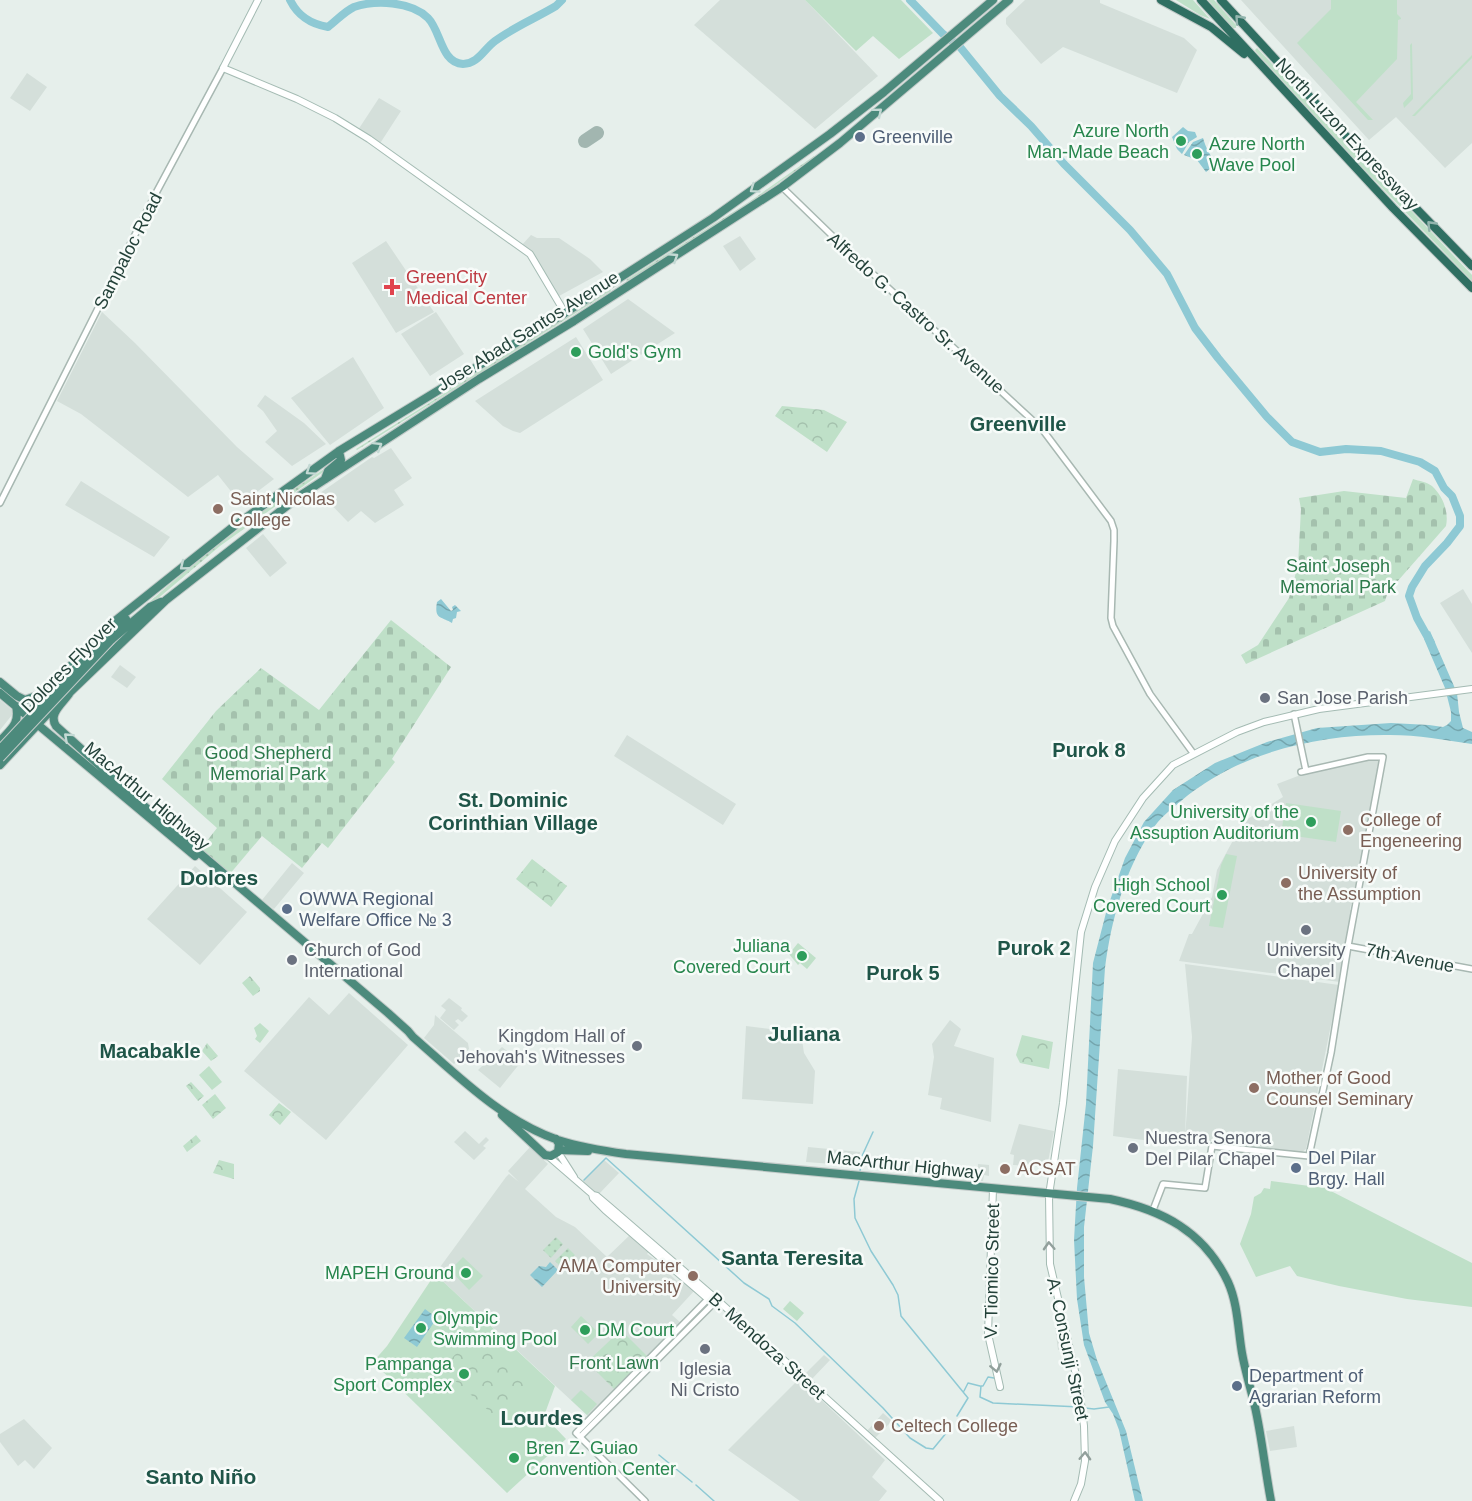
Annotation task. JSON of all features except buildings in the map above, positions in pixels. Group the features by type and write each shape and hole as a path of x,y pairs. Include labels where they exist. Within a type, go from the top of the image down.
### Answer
{"highway":[{"name":"Jose Abad Santos Avenue","path":"35,721 31,712 38,700 110,625 233,526 339,451 566,313 713,218 830,134 938,48 993,0"},
{"name":"Jose Abad Santos Avenue","path":"0,765 35,721 69,694 166,600 293,501 479,379 782,187 839,144 1010,0"},
{"path":"1161,0 1211,27 1276,82"},
{"name":"North Luzon Expressway","path":"1201,0 1393,208 1472,288"},
{"name":"North Luzon Expressway","path":"1221,0 1345,135 1472,266"},
{"path":"830,134 839,144"},
{"path":"814,145 823,157"},
{"path":"620,278 628,286"},
{"path":"609,285 616,294"},
{"path":"357,459 353,448 363,440 363,436"},
{"path":"324,480 328,471 341,460 339,451"},
{"name":"Dolores Flyover","path":"4,758 109,638 150,607 166,600"},
{"name":"Dolores Flyover","path":"0,750 141,602"},
{"name":"Jose Abad Santos Avenue","path":"0,681 25,700 36,698 49,687"},
{"name":"MacArthur Highway","path":"0,693 405,1035 412,1037"},
{"name":"Jose Abad Santos Avenue","path":"53,723 54,713 69,694"},
{"path":"38,700 42,710 51,710"},
{"path":"0,741 17,722 16,706"},
{"name":"MacArthur Highway","path":"53,723 143,805 495,1107 553,1138 611,1152"},
{"path":"0,750 4,758"},
{"name":"MacArthur Highway","path":"495,1107 548,1156 558,1151 611,1152 1090,1198 1153,1210 1170,1218 1198,1240 1213,1257 1228,1282 1255,1408 1271,1501"},
{"path":"540,1150 542,1140 553,1138 559,1144 558,1151"}],"main road":[{"name":"Sampaloc Road","path":"223,68 258,0"},
{"path":"223,68 297,99 335,118 369,139 530,254 566,313"},
{"name":"A. Consunji Street","path":"1074,1501 1081,1484 1085,1461 1082,1408 1050,1264 1049,1195 1074,1014 1082,932 1095,887 1115,841 1143,798 1173,765 1193,753 1248,728 1294,714 1351,704 1472,689"},
{"name":"B. Mendoza Street","path":"558,1151 574,1177"},
{"name":"B. Mendoza Street","path":"548,1156 717,1300 940,1501"},
{"name":"V. Tiomico Street","path":"993,1189 988,1334 1000,1387"},
{"name":"B. Mendoza Street","path":"593,1195 593,1198 605,1210 708,1299"}],"street":[{"name":"Sampaloc Road","path":"0,503 156,193 223,68"},
{"name":"Alfredo G. Castro Sr. Avenue","path":"782,187 842,246 1042,429 1111,521 1114,530 1111,618 1113,626 1150,694 1193,753"},
{"path":"1153,1210 1163,1184 1205,1188 1212,1146 1309,1156 1331,1053 1383,757 1368,757 1304,771 1294,714"},
{"name":"7th Avenue","path":"1348,946 1472,969"},
{"path":"682,1330 708,1299"},
{"path":"645,1501 578,1435 682,1330 717,1300"}],"shaded area":[{"path":"720,0 805,0 878,76 815,129 694,25"},
{"path":"1025,0 1100,0 1100,3 1184,38 1197,50 1177,93 1063,47 1041,64 1006,24 1006,18"},
{"path":"1241,0 1472,0 1472,143 1445,168 1396,117 1369,140"},
{"path":"27,73 47,87 30,111 10,98"},
{"path":"379,98 401,111 379,145 358,130"},
{"path":"531,235 537,238 559,238 590,259 603,272 559,296 521,246"},
{"path":"740,236 756,259 740,271 723,246"},
{"name":"GreenCity Medical Center","path":"386,241 434,312 396,333 352,263"},
{"path":"628,299 675,333 611,374 583,329"},
{"path":"102,312 237,447 274,479 241,504 218,475 188,497 81,414 57,401"},
{"path":"436,312 464,354 430,376 401,334"},
{"path":"576,337 603,380 520,433 503,426 475,401"},
{"path":"353,357 384,408 330,445 291,398"},
{"path":"265,395 304,423 326,444 292,466 265,442 277,431 257,406"},
{"path":"391,448 412,478 394,490 404,505 375,523 361,511 348,522 320,493 372,457"},
{"path":"81,481 170,537 154,557 65,505"},
{"path":"263,534 287,563 270,577 246,548"},
{"path":"1463,589 1472,604 1472,653 1440,603"},
{"path":"120,665 136,677 127,688 111,677"},
{"path":"0,700 12,710 12,715 0,730"},
{"path":"627,735 736,804 723,825 614,756"},
{"name":"University of the Assumption","path":"1377,757 1379,759 1351,904 1350,910 1353,910 1340,982 1179,961 1189,934 1192,934 1212,897 1217,870 1237,833 1249,818 1283,797 1277,784 1311,771"},
{"path":"292,863 304,873 274,909 262,900"},
{"path":"195,866 247,912 200,965 147,919"},
{"name":"Mother of Good Counsel Seminary","path":"1185,964 1339,985 1306,1149 1301,1153 1184,1138 1181,1145 1113,1136 1118,1069 1187,1076 1185,1138 1192,1037"},
{"path":"349,993 408,1045 326,1140 244,1071 309,997 329,1015"},
{"path":"449,998 468,1016 462,1022 458,1019 455,1021 459,1025 454,1030 440,1018 446,1010 441,1006"},
{"path":"435,1015 468,1043 469,1049 454,1064 424,1038 434,1025"},
{"path":"950,1020 961,1029 954,1046 994,1058 991,1122 940,1109 942,1098 928,1095 934,1057 932,1044"},
{"path":"746,1026 801,1033 804,1053 815,1071 813,1104 742,1099"},
{"path":"502,1047 521,1062 500,1088 478,1070"},
{"path":"1019,1124 1054,1131 1047,1167 1013,1165 1014,1155 1010,1154"},
{"path":"465,1131 479,1144 486,1137 489,1140 483,1146 486,1148 474,1160 454,1142"},
{"path":"530,1147 548,1164 525,1189 556,1217 575,1227 607,1257 631,1234 650,1250 647,1254 665,1267 664,1269 677,1281 681,1279 695,1290 672,1315 681,1323 588,1416 435,1274 506,1177 509,1174 519,1182 508,1171"},
{"path":"808,1147 860,1152 859,1166 806,1162"},
{"path":"604,1160 619,1173 598,1195 583,1181"},
{"path":"978,1164 989,1165 989,1176 984,1175 983,1181 977,1181"},
{"path":"1063,1325 1067,1348 1058,1350 1055,1327"},
{"path":"824,1355 830,1360 811,1380 805,1374"},
{"path":"799,1379 885,1460 872,1477 887,1491 879,1501 800,1501 728,1450"},
{"name":"Celtech College","path":"883,1413 892,1421 875,1438 867,1431"},
{"path":"24,1419 52,1448 34,1469 25,1460 18,1466 0,1442 0,1434"},
{"path":"1294,1426 1297,1447 1270,1451 1266,1431"}],"green space":[{"path":"805,0 901,0 933,33 899,59 873,36 856,51"},
{"path":"1176,0 1193,0 1210,19 1200,15"},
{"path":"1208,0 1214,0 1236,25 1236,28 1233,28"},
{"path":"1331,0 1397,0 1397,14 1401,19 1398,20 1397,59 1356,102 1373,120 1368,120 1297,43 1331,9"},
{"path":"1412,43 1413,99 1404,108 1403,103 1411,94 1410,45"},
{"path":"1257,48 1472,275 1472,281 1356,161 1256,52"},
{"path":"1472,55 1472,58 1415,116 1412,116"},
{"path":"814,156 736,213 626,280 749,202"},
{"path":"610,289 611,291 356,449"},
{"path":"782,406 824,410 847,422 827,452 775,416"},
{"path":"339,459 220,546 110,639 220,543"},
{"name":"Saint Joseph Memorial Park","path":"1413,479 1430,485 1439,494 1446,510 1446,526 1396,583 1391,582 1385,601 1246,664 1241,655 1258,645 1289,598 1298,565 1301,509 1299,498 1344,491 1406,498"},
{"name":"Good Shepherd Memorial Park","path":"391,620 451,667 392,759 395,762 328,848 322,843 302,868 262,836 229,875 200,850 217,828 162,779 216,711 261,668 319,710"},
{"name":"University of the Assuption Auditorium","path":"1286,803 1341,811 1336,842 1281,834"},
{"name":"High School Covered Court","path":"1226,854 1237,856 1223,928 1209,926 1221,865"},
{"path":"532,859 567,886 551,907 516,879"},
{"name":"Juliana Covered Court","path":"798,943 816,958 807,969 800,963 798,965 789,954"},
{"path":"250,976 260,988 260,991 253,996 242,983"},
{"path":"260,1023 269,1031 260,1043 255,1039 257,1036 254,1028"},
{"path":"1022,1035 1053,1042 1049,1069 1020,1063 1016,1055"},
{"path":"207,1043 218,1056 211,1061 202,1051"},
{"path":"209,1066 222,1082 212,1090 199,1075"},
{"path":"191,1082 204,1096 198,1101 186,1086"},
{"path":"215,1094 226,1108 213,1119 202,1105"},
{"path":"279,1103 291,1112 280,1125 269,1115"},
{"path":"196,1135 201,1141 187,1152 183,1146"},
{"path":"219,1160 234,1164 234,1179 213,1173"},
{"path":"1271,1181 1325,1188 1472,1263 1472,1307 1407,1299 1339,1286 1297,1276 1290,1266 1256,1277 1240,1244 1251,1214 1254,1197 1264,1188 1270,1189"},
{"path":"556,1237 563,1244 551,1258 543,1250"},
{"path":"568,1248 575,1255 563,1269 555,1261"},
{"name":"MAPEH Ground","path":"463,1257 483,1276 469,1290 450,1270"},
{"name":"Pampanga Sport Complex","path":"435,1274 555,1386 544,1416 566,1439 507,1493 373,1362 387,1346"},
{"path":"790,1301 804,1313 797,1321 783,1309"},
{"name":"DM Court","path":"581,1316 599,1333 588,1344 571,1327"},
{"name":"Front Lawn","path":"621,1330 647,1356 614,1389 587,1362"},
{"path":"472,1336 527,1386 498,1419 442,1369"},
{"path":"581,1390 597,1404 587,1415 571,1400"}],"water":[{"name":"Azure North Man-Made Beach","path":"1183,127 1195,132 1197,137 1189,142 1182,154 1172,137"},
{"name":"Azure North Wave Pool","path":"1203,138 1208,152 1217,163 1206,172 1197,160 1184,155 1193,142"},
{"path":"441,599 451,611 455,605 461,611 457,612 452,623 438,615 437,602"},
{"path":"1430,631 1457,693 1463,728 1472,732 1472,744 1411,736 1363,736 1307,743 1253,759 1203,784 1161,818 1142,845 1127,878 1115,914 1105,968 1093,1146 1084,1227 1084,1277 1089,1333 1097,1360 1126,1431 1143,1501 1135,1501 1119,1430 1105,1402 1084,1345 1077,1299 1074,1240 1086,1104 1093,963 1107,909 1125,858 1144,822 1173,790 1215,763 1267,742 1317,728 1391,723 1443,727 1447,725 1451,721 1451,712 1445,688 1424,639 1425,634"},
{"path":"550,1262 558,1270 542,1287 530,1275 539,1266 546,1267"},
{"name":"Olympic Swimming Pool","path":"425,1309 437,1318 417,1347 404,1338"}],"waterway":[{"path":"290,0 305,18 328,27 354,7 382,3 412,8 428,18 450,58 463,64 473,62 502,36 556,6 562,0"},
{"path":"910,0 943,34 960,47 1000,96 1130,230 1167,274 1195,328 1267,417 1292,442 1320,452 1346,449 1381,451 1420,462 1435,471 1444,488 1452,496 1460,516 1460,526 1425,566 1409,596 1417,618 1431,643"},
{"path":"860,1171 862,1156 873,1132"},
{"path":"584,1180 606,1158 744,1283 769,1299 772,1306 795,1323 883,1408 910,1438 926,1448 933,1449 952,1426"},
{"path":"859,1181 854,1199 855,1218 871,1251 898,1295 901,1316 968,1398 957,1416"},
{"path":"994,1378 988,1377 981,1386 980,1397 993,1403 1080,1407"},
{"path":"964,1391 968,1383 980,1386"},
{"path":"1085,1408 1109,1407"},
{"path":"659,1455 692,1482"},
{"path":"696,1485 714,1501"}],"taxiway":[{"path":"585,141 597,133"}],"place":[{"name":"Greenville","path":"860,137"},
{"name":"Azure North Man-Made Beach","path":"1181,141"},
{"name":"Azure North Wave Pool","path":"1197,154"},
{"name":"GreenCity Medical Center","path":"392,287"},
{"name":"Gold's Gym","path":"576,352"},
{"name":"Saint Nicolas College","path":"218,509"},
{"name":"San Jose Parish","path":"1265,698"},
{"name":"University of the Assuption Auditorium","path":"1311,822"},
{"name":"College of Engeneering","path":"1348,830"},
{"name":"University of the Assumption","path":"1286,883"},
{"name":"High School Covered Court","path":"1222,895"},
{"name":"OWWA Regional Welfare Office № 3","path":"287,909"},
{"name":"University Chapel","path":"1306,930"},
{"name":"Juliana Covered Court","path":"802,956"},
{"name":"Church of God International","path":"292,960"},
{"name":"Kingdom Hall of Jehovah's Witnesses","path":"637,1046"},
{"name":"Mother of Good Counsel Seminary","path":"1254,1088"},
{"name":"Nuestra Senora Del Pilar Chapel","path":"1133,1148"},
{"name":"Del Pilar Brgy. Hall","path":"1296,1168"},
{"name":"ACSAT","path":"1005,1169"},
{"name":"MAPEH Ground","path":"466,1273"},
{"name":"AMA Computer University","path":"693,1276"},
{"name":"Olympic Swimming Pool","path":"421,1328"},
{"name":"DM Court","path":"585,1330"},
{"name":"Iglesia Ni Cristo","path":"705,1349"},
{"name":"Pampanga Sport Complex","path":"464,1374"},
{"name":"Department of Agrarian Reform","path":"1237,1386"},
{"name":"Celtech College","path":"879,1426"},
{"name":"Bren Z. Guiao Convention Center","path":"514,1458"}],"district":[{"name":"Greenville","path":"1018,424"},
{"name":"Purok 8","path":"1089,750"},
{"name":"St. Dominic Corinthian Village","path":"513,812"},
{"name":"Dolores","path":"219,878"},
{"name":"Purok 2","path":"1034,948"},
{"name":"Purok 5","path":"903,973"},
{"name":"Juliana","path":"804,1034"},
{"name":"Macabakle","path":"150,1051"},
{"name":"Santa Teresita","path":"792,1258"},
{"name":"Lourdes","path":"542,1418"},
{"name":"Santo Niño","path":"201,1477"}]}
